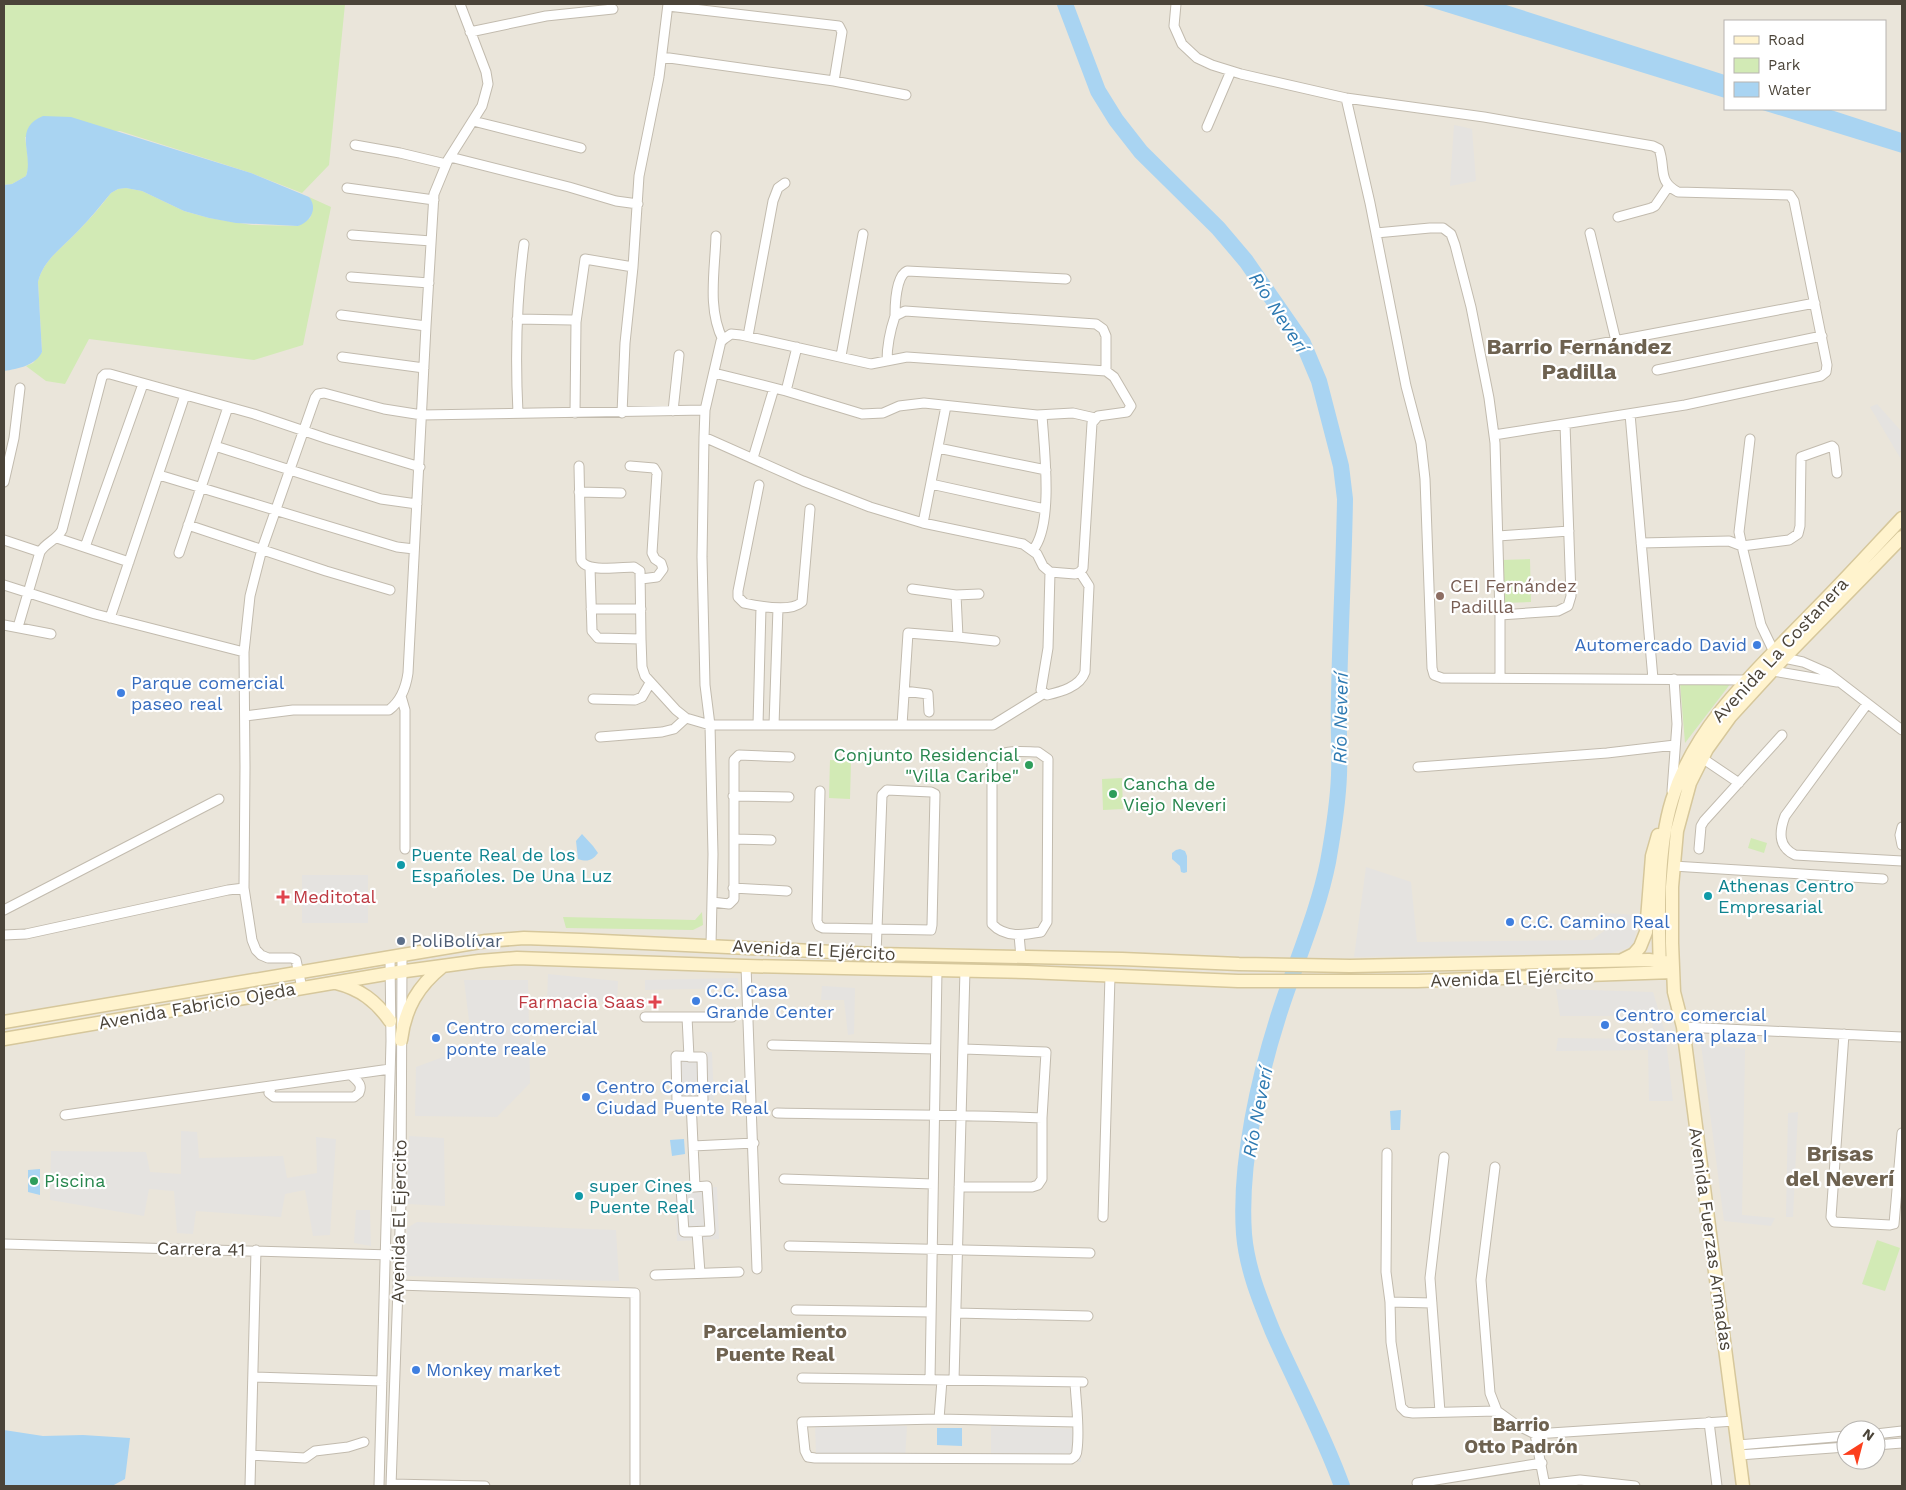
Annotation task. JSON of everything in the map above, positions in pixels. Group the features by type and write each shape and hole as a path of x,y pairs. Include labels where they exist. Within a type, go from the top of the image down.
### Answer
{"street":[{"path":"245,716 310,710 389,710 401,696 408,672 434,200 437,186 448,160 485,99 488,84 486,72 460,4"},
{"path":"1176,4 1174,26 1182,44 1197,58 1230,71 1346,98 1484,117 1653,146 1659,149 1662,156 1663,177 1668,187 1678,192 1790,195 1794,202 1822,336 1827,365 1826,372 1821,376 1685,405 1494,435"},
{"path":"622,413 625,344 633,267 639,176 659,77 668,5 839,26 842,32 834,81"},
{"path":"470,32 567,8 613,9"},
{"path":"662,57 834,81 906,95"},
{"path":"1207,127 1230,71"},
{"path":"1346,98 1376,233 1406,386 1420,442 1425,480 1432,668 1434,675 1442,678 1748,680"},
{"path":"473,121 581,148"},
{"path":"355,145 448,160 569,187 616,201 638,204"},
{"path":"748,336 773,201 778,188 785,183"},
{"path":"1618,217 1655,206 1668,187"},
{"path":"346,188 434,200"},
{"path":"1376,233 1443,228 1451,234 1471,307 1494,435 1500,615 1500,678"},
{"path":"1590,233 1616,340"},
{"path":"841,356 863,234"},
{"path":"352,235 431,241"},
{"path":"716,236 713,300 717,324 723,340"},
{"path":"518,413 515,356 516,319 524,244"},
{"path":"575,413 576,322 585,259 633,267"},
{"path":"888,361 888,345 895,316 896,297 901,276 907,271 1066,279"},
{"path":"351,277 429,283"},
{"path":"1572,349 1815,303"},
{"path":"895,316 905,311 1096,324 1103,329 1106,336 1106,371"},
{"path":"341,315 426,326"},
{"path":"516,319 572,320 576,322"},
{"path":"710,945 713,854 710,725 706,685 702,557 704,437 705,410 719,346 723,340 731,334 748,336 871,364 907,358 1106,371 1116,380 1130,408 1127,412 1102,415 1095,418 1073,413 1042,415 916,403 899,406 884,413 862,414 786,391 714,373"},
{"path":"1657,370 1822,336"},
{"path":"786,391 797,348"},
{"path":"673,411 678,354"},
{"path":"342,357 424,368"},
{"path":"18,627 40,552 45,545 57,538 62,530 102,376 105,374 228,407 420,467"},
{"path":"85,547 143,384"},
{"path":"4,482 14,438 20,388"},
{"path":"753,458 774,388"},
{"path":"302,988 296,960 292,958 268,958 256,950 252,940 244,888 244,652 250,596 262,550 315,398 321,393 384,409 422,415 622,413 705,410"},
{"path":"110,618 185,396"},
{"path":"923,523 946,406"},
{"path":"179,553 228,407"},
{"path":"1630,414 1653,679"},
{"path":"1032,550 1041,536 1045,509 1046,470 1042,415"},
{"path":"704,437 803,481 870,507 923,523 1017,543 1032,550 1041,559 1043,566 1050,572 1076,574 1083,568 1090,434 1095,418"},
{"path":"1500,615 1558,611 1568,606 1571,596 1565,424"},
{"path":"1750,439 1739,532 1761,625 1779,655 1803,662 1828,673 1902,730"},
{"path":"215,446 381,499 416,504"},
{"path":"1641,543 1729,541 1742,546 1789,540 1798,534 1800,526 1801,457 1832,446 1834,448 1837,473"},
{"path":"938,448 1046,470"},
{"path":"579,466 580,560 582,564 590,568 634,567 640,571 642,667 645,676 676,710 686,718 710,725 993,725 1043,694 1056,693 1076,684 1084,676 1089,614 1089,586 1080,572"},
{"path":"630,466 654,468 657,473 652,553 655,559 661,563 663,569 657,577 641,578"},
{"path":"158,475 398,547 414,549"},
{"path":"930,484 1045,509"},
{"path":"759,485 738,591 738,598 744,604 778,608 799,605 802,602 810,509"},
{"path":"579,492 621,493"},
{"name":"Avenida La Costanera","path":"1666,967 1677,831 1690,783 1702,758 1730,717 1773,671 1779,655 1902,518"},
{"path":"188,524 262,550 390,590"},
{"path":"1498,536 1569,531"},
{"path":"57,538 129,562"},
{"name":"Avenida La Costanera","path":"1666,967 1661,872 1662,847 1671,804 1680,778 1704,734 1748,680 1779,655 1902,538"},
{"path":"4,540 40,552"},
{"path":"590,568 592,631 598,638 641,639"},
{"path":"1043,694 1041,684 1048,648 1050,572"},
{"path":"4,585 110,618 244,652"},
{"path":"912,589 956,595 979,594"},
{"path":"956,595 958,637"},
{"path":"758,726 761,607"},
{"path":"774,725 778,608"},
{"path":"591,609 641,609"},
{"path":"4,625 51,634"},
{"path":"902,725 908,633 995,641"},
{"path":"1773,671 1840,682"},
{"path":"1621,961 1634,954 1646,932 1652,856 1659,831 1671,804 1677,724 1674,679"},
{"path":"593,699 635,700 642,697 650,682"},
{"path":"904,691 928,694 929,712"},
{"path":"401,696 405,710 405,849"},
{"path":"1867,704 1785,816 1782,829 1782,843 1786,851 1795,855 1902,861"},
{"path":"600,737 662,732 674,728 686,718"},
{"path":"1699,849 1701,826 1704,821 1782,735"},
{"path":"1418,766 1607,753 1675,745"},
{"path":"1038,752 1048,760 1047,922 1041,932 1019,935 1002,932 992,924 992,761 994,757 1001,753 1038,752"},
{"path":"712,902 729,904 732,902 734,888 734,760 739,755 790,757"},
{"path":"1702,758 1739,783"},
{"path":"820,791 817,921 819,926 823,928 877,929 931,930 935,794 931,792 887,790 882,795 877,929 876,954"},
{"path":"734,796 790,797"},
{"path":"4,910 219,800"},
{"path":"1902,827 1900,835 1902,845"},
{"path":"734,839 771,840"},
{"path":"1673,866 1883,879"},
{"path":"4,935 26,934 244,888"},
{"path":"734,888 787,891"},
{"path":"1019,935 1021,957"},
{"name":"Avenida El Ejército","path":"396,956 486,941 524,938 876,954 1122,959 1240,964 1350,966 1621,961 1666,967"},
{"path":"424,968 418,964 417,960 425,952"},
{"name":"Avenida Fabricio Ojeda","path":"4,1022 396,956"},
{"name":"Avenida El Ejercito","path":"391,1485 402,1123 401,1040 396,956"},
{"name":"Avenida El Ejército","path":"396,972 517,958 746,966 965,970 1238,981 1350,982 1464,979 1666,967"},
{"path":"1464,963 1464,979"},
{"path":"401,1040 403,1025 413,998 431,975 443,966"},
{"path":"746,966 754,1143 757,1269"},
{"name":"Avenida Fuerzas Armadas","path":"1666,967 1683,1027 1743,1486"},
{"path":"930,1380 937,970"},
{"path":"954,1380 965,970"},
{"name":"Avenida Fabricio Ojeda","path":"4,1039 396,972"},
{"name":"Avenida El Ejercito","path":"380,1486 390,1021 396,972"},
{"path":"1102,1217 1110,976"},
{"path":"334,983 348,986 366,995 382,1009 390,1021"},
{"path":"645,1017 732,1017"},
{"path":"686,1017 689,1057"},
{"path":"1683,1027 1902,1037"},
{"path":"1844,1034 1831,1217 1834,1222 1894,1224 1902,1133"},
{"path":"772,1046 935,1048"},
{"path":"959,1188 1032,1187 1038,1185 1042,1179 1042,1118 1046,1052 964,1049"},
{"path":"676,1056 702,1057 703,1101 691,1102 678,1101 676,1056"},
{"path":"65,1115 390,1069"},
{"path":"272,1086 269,1093 274,1097 354,1097 359,1093 360,1084 351,1075"},
{"path":"691,1102 695,1187"},
{"path":"778,1113 1042,1118"},
{"path":"693,1146 754,1143"},
{"path":"1387,1153 1386,1272 1390,1302 1391,1342 1401,1407 1406,1412 1497,1410"},
{"path":"1440,1412 1430,1278 1444,1157"},
{"path":"1495,1167 1480,1280 1490,1393 1497,1410 1514,1424 1535,1434 1735,1421"},
{"path":"784,1179 933,1184"},
{"path":"708,1186 710,1231 684,1232 681,1188 695,1187 708,1186"},
{"path":"697,1232 700,1273"},
{"name":"Carrera 41","path":"4,1244 399,1255"},
{"path":"789,1246 958,1248 1090,1253"},
{"path":"250,1486 256,1250"},
{"path":"655,1275 739,1272"},
{"path":"398,1285 635,1292 635,1486"},
{"path":"1390,1302 1432,1303"},
{"path":"796,1310 931,1312"},
{"path":"956,1313 1088,1316"},
{"path":"254,1377 382,1381"},
{"path":"802,1378 1079,1382 1077,1452 1071,1459 808,1457 805,1451 802,1422 939,1419 1077,1422"},
{"path":"939,1419 942,1380"},
{"path":"1709,1422 1717,1486"},
{"path":"1886,1433 1902,1432"},
{"path":"1535,1434 1545,1485 1580,1480 1635,1486"},
{"path":"1738,1450 1836,1437"},
{"path":"251,1455 305,1458 314,1451 348,1447 364,1442"},
{"path":"1886,1444 1902,1443"},
{"path":"1738,1450 1836,1447"},
{"path":"1417,1483 1542,1463"},
{"path":"391,1485 485,1486"}],"shaded area":[{"path":"4,4 1902,4 1902,1486 4,1486"},
{"path":"1454,125 1472,129 1476,181 1450,186"},
{"path":"1877,404 1902,432 1902,461 1870,407"},
{"path":"1366,867 1411,882 1417,942 1592,940 1604,931 1603,913 1637,915 1634,946 1605,955 1354,957"},
{"path":"302,875 368,875 368,923 302,923"},
{"path":"548,974 618,981 617,1002 547,1001"},
{"path":"738,978 738,988 645,990 645,980"},
{"path":"464,980 528,980 530,1083 497,1117 415,1116 416,1067 454,1053 473,1053"},
{"path":"822,986 855,988 854,1034 848,1035 844,1000 821,1000"},
{"path":"1556,989 1653,992 1665,1032 1673,1101 1649,1101 1648,1050 1556,1051 1558,1038 1655,1039 1651,1016 1560,1016"},
{"path":"1701,1044 1745,1049 1742,1215 1775,1218 1771,1226 1724,1221"},
{"path":"712,1052 714,1105 672,1106 670,1054"},
{"path":"1798,1112 1793,1217 1786,1217 1788,1113"},
{"path":"181,1131 197,1132 199,1158 283,1156 287,1178 317,1173 316,1137 336,1139 330,1235 313,1236 305,1190 285,1194 281,1217 196,1211 193,1234 177,1233 174,1191 149,1189 144,1216 50,1200 51,1151 146,1152 150,1172 181,1174"},
{"path":"409,1136 444,1138 445,1206 407,1204"},
{"path":"717,1187 719,1239 677,1241 675,1188"},
{"path":"356,1210 370,1210 371,1246 354,1243"},
{"path":"417,1222 616,1230 619,1281 405,1276 407,1228"},
{"path":"815,1422 907,1426 905,1459 816,1455"},
{"path":"991,1425 1082,1429 1081,1462 991,1457"}],"green space":[{"path":"4,4 345,4 329,165 302,193 251,173 120,131 25,137 29,166 26,176 12,184 4,185"},
{"path":"126,188 142,191 184,211 209,218 252,225 298,226 310,218 312,203 309,197 331,207 303,345 254,360 89,339 65,384 46,381 26,366 33,363 42,352 38,282 44,267 111,193 118,189"},
{"path":"1530,559 1531,602 1502,603 1501,560"},
{"path":"1680,683 1731,683 1685,743"},
{"path":"830,760 851,761 850,799 829,798"},
{"name":"Cancha de Viejo Neveri","path":"1122,778 1123,809 1103,810 1102,779"},
{"path":"1751,838 1767,843 1764,853 1748,848"},
{"path":"702,912 703,925 693,930 566,928 563,917 695,920"},
{"path":"1877,1240 1900,1248 1885,1291 1862,1284"}],"water":[{"path":"1420,4 1503,4 1724,75 1724,98"},
{"path":"1762,110 1831,110 1902,133 1902,153"},
{"path":"43,116 71,117 251,173 309,197 313,206 312,214 303,224 298,226 236,223 184,211 142,191 126,188 118,189 111,193 44,267 38,282 42,352 36,360 26,366 4,371 4,185 12,184 26,176 28,159 26,135 28,128 34,121"},
{"path":"582,834 598,853 589,860 578,859 576,841"},
{"path":"1180,849 1185,851 1187,856 1187,872 1184,873 1181,872 1180,866 1172,859 1172,853"},
{"path":"1401,1110 1400,1130 1391,1130 1390,1111"},
{"path":"684,1139 685,1154 672,1156 670,1140"},
{"name":"Piscina","path":"40,1169 40,1195 28,1192 28,1170"},
{"path":"937,1428 962,1428 962,1446 937,1445"},
{"path":"4,1430 43,1436 83,1435 130,1438 125,1479 112,1486 4,1486"}],"waterway":[{"name":"Río Neverí","path":"1065,4 1098,91 1116,120 1141,152 1218,228 1246,261 1303,343 1319,381 1341,466 1345,499 1339,775 1335,819 1328,862 1319,899 1281,1008 1258,1090 1248,1149 1243,1207 1246,1247 1251,1272 1259,1296 1273,1332 1335,1466 1342,1486"}],"place":[{"name":"CEI Fernández Padillla","path":"1440,596"},
{"name":"Automercado David","path":"1757,645"},
{"name":"Parque comercial paseo real","path":"121,693"},
{"name":"Conjunto Residencial \"Villa Caribe\"","path":"1029,765"},
{"name":"Cancha de Viejo Neveri","path":"1113,794"},
{"name":"Puente Real de los Españoles. De Una Luz","path":"401,865"},
{"name":"Athenas Centro Empresarial","path":"1708,896"},
{"name":"Meditotal","path":"283,897"},
{"name":"C.C. Camino Real","path":"1510,922"},
{"name":"PoliBolívar","path":"401,941"},
{"name":"C.C. Casa Grande Center","path":"696,1001"},
{"name":"Farmacia Saas","path":"655,1002"},
{"name":"Centro comercial Costanera plaza I","path":"1605,1025"},
{"name":"Centro comercial ponte reale","path":"436,1038"},
{"name":"Centro Comercial Ciudad Puente Real","path":"586,1097"},
{"name":"Piscina","path":"34,1181"},
{"name":"super Cines Puente Real","path":"579,1196"},
{"name":"Monkey market","path":"416,1370"}],"district":[{"name":"Barrio Fernández Padilla","path":"1579,358"},
{"name":"Brisas del Neverí","path":"1840,1166"},
{"name":"Parcelamiento Puente Real","path":"775,1342"},
{"name":"Barrio Otto Padrón","path":"1521,1435"}]}
